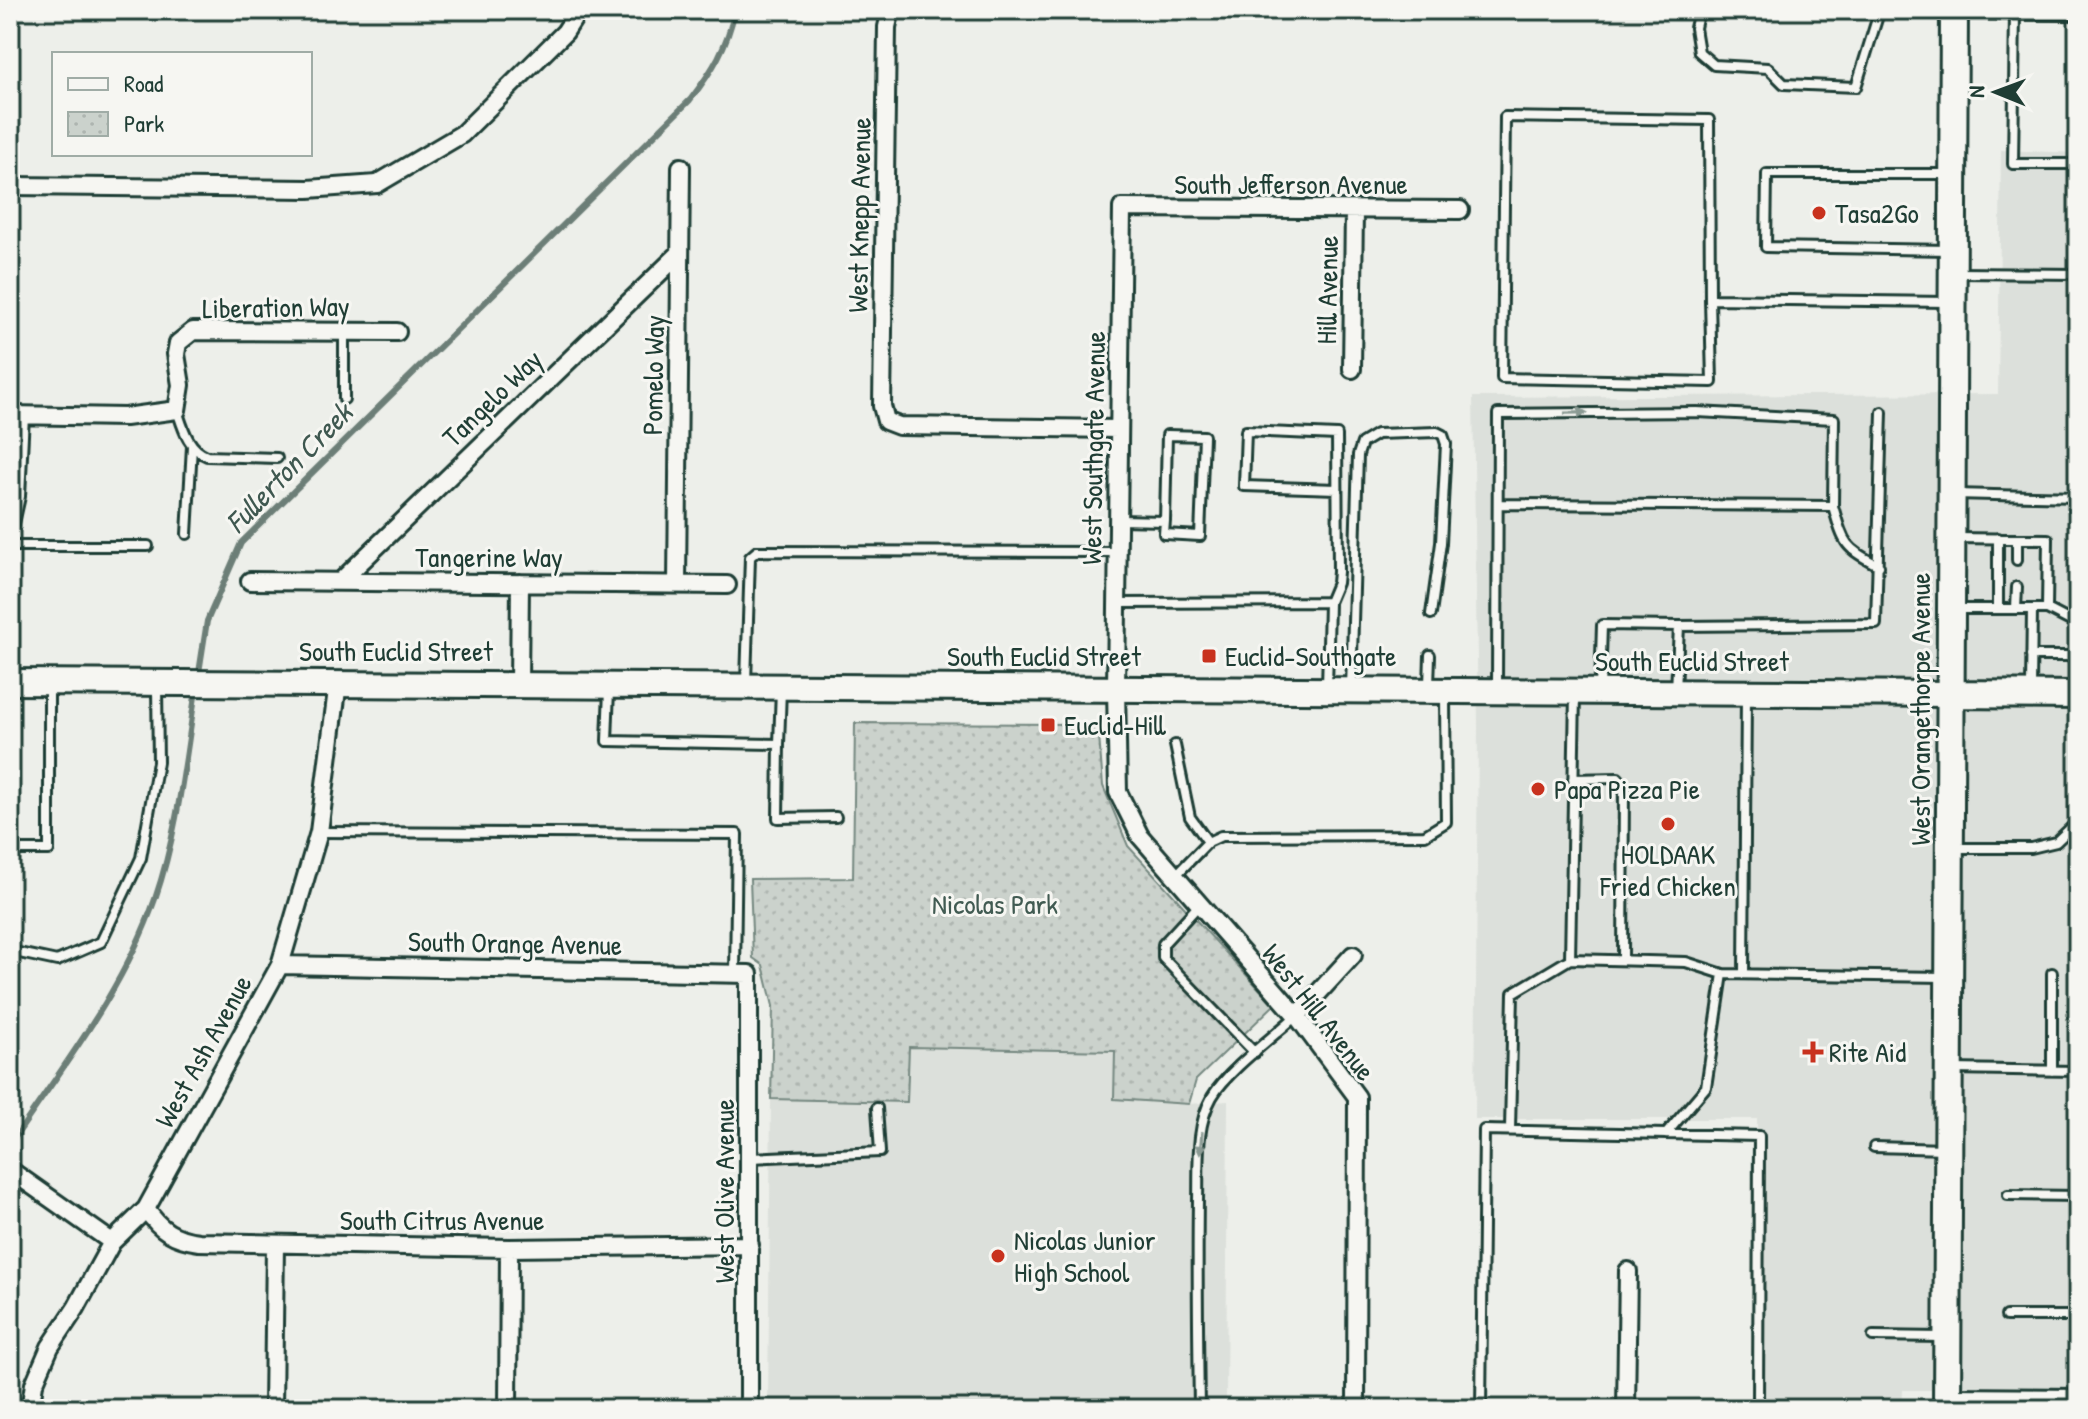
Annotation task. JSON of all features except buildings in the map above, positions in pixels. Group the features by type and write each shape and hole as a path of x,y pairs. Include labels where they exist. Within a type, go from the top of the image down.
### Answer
{"main road":[{"name":"West Orangethorpe Avenue","path":"1947,1403 1954,262 1952,10"},
{"name":"South Euclid Street","path":"10,682 2078,695"}],"street":[{"path":"10,186 308,189 377,184 462,134 565,32 579,10"},
{"name":"West Knepp Avenue","path":"891,10 887,27 882,406 886,421 899,426 1118,429"},
{"path":"1952,10 2078,11"},
{"name":"Pomelo Way","path":"677,584 681,167"},
{"name":"South Jefferson Avenue","path":"1122,208 1460,210"},
{"name":"West Southgate Avenue","path":"1116,688 1122,208"},
{"name":"Hill Avenue","path":"1352,369 1354,211"},
{"name":"Tangelo Way","path":"341,581 680,253"},
{"name":"Liberation Way","path":"177,410 181,385 176,354 178,343 193,331 397,332"},
{"path":"10,523 16,496 15,415 125,417 177,410"},
{"name":"Tangerine Way","path":"250,581 727,585"},
{"path":"519,684 520,583"},
{"name":"West Ash Avenue","path":"30,1409 41,1364 112,1242 146,1209 280,965 319,832 338,682"},
{"name":"West Hill Avenue","path":"1116,688 1118,792 1140,836 1297,1016 1357,1097 1356,1409"},
{"path":"1297,1016 1353,955"},
{"name":"South Orange Avenue","path":"280,965 742,974"},
{"name":"West Olive Avenue","path":"742,974 750,1158 749,1409"},
{"path":"14,1173 112,1242"},
{"name":"South Citrus Avenue","path":"146,1209 157,1225 179,1240 509,1248 750,1245"},
{"path":"273,1409 275,1244"},
{"path":"508,1409 509,1248"},
{"path":"1626,1409 1628,1271"},
{"path":"1947,1403 2078,1398"}],"lane":[{"path":"1699,10 1695,28 1699,52 1714,65 1768,68 1784,84 1856,87 1877,19 1876,10"},
{"path":"2015,10 2013,164 2078,164"},
{"path":"1505,117 1709,120 1710,299 1712,382 1502,378 1505,117"},
{"path":"1954,174 1767,174 1766,247 2078,274"},
{"path":"1710,299 1953,303"},
{"path":"344,332 344,399"},
{"path":"177,410 192,446 187,534"},
{"path":"1497,691 1498,414 1697,412 1834,419 1833,506 1840,532 1851,551 1879,566"},
{"path":"1600,692 1602,625 1876,624 1882,412"},
{"path":"1337,489 1244,486 1246,431 1337,435 1338,572 1329,602 1339,690"},
{"path":"1339,690 1358,455 1362,443 1377,434 1437,432 1443,435 1446,444 1441,543 1431,614"},
{"path":"1167,435 1204,436 1200,536 1164,534 1165,521 1167,435"},
{"path":"192,446 207,456 277,458"},
{"path":"1953,494 2078,497"},
{"path":"1498,504 1833,506"},
{"path":"1118,520 1165,521"},
{"path":"1953,538 2048,539 2047,609"},
{"path":"1998,538 1998,609"},
{"path":"2017,539 2017,560"},
{"path":"10,546 148,546"},
{"path":"746,685 750,557 757,551 1118,552"},
{"path":"2016,609 2017,587"},
{"path":"1117,603 1329,602"},
{"path":"1952,609 2047,609 2078,625"},
{"path":"2031,695 2032,609"},
{"path":"1676,691 1679,626"},
{"path":"1174,877 1208,842 1233,835 1425,835 1446,822 1437,691 1430,655"},
{"path":"2031,656 2078,656"},
{"path":"10,850 49,850 49,682"},
{"path":"10,951 57,961 101,942 141,858 158,762 165,682"},
{"path":"609,684 607,741 779,744"},
{"path":"781,686 778,818 836,817"},
{"path":"1570,959 1575,692"},
{"path":"1744,974 1746,693"},
{"path":"1175,745 1190,817 1208,842"},
{"path":"1573,779 1618,778 1624,785 1623,960"},
{"path":"1951,848 2031,848 2056,842 2078,821"},
{"path":"319,832 737,834 742,974"},
{"path":"1199,905 1163,944 1163,958 1255,1053"},
{"path":"1510,1130 1513,993 1570,959 1686,962 1723,974 1950,977"},
{"path":"2052,973 2052,1071"},
{"path":"1666,1134 1706,1087 1723,974"},
{"path":"1199,1409 1200,1151 1203,1117 1213,1094 1297,1016"},
{"path":"1948,1069 2078,1071"},
{"path":"750,1158 880,1152 877,1108"},
{"path":"1481,1409 1484,1130 1759,1136 1758,1409"},
{"path":"1874,1147 1947,1149"},
{"path":"2008,1195 2078,1196"},
{"path":"2006,1316 2078,1316"},
{"path":"1873,1336 1947,1337"}],"shaded area":[{"path":"2001,150 2078,153 2078,1390 1903,1390 1902,1409 1754,1409 1757,1119 1475,1119 1478,725 1473,397 1998,394"},
{"name":"Nicolas Junior High School","path":"909,1047 1115,1051 1115,1099 1189,1104 1228,1101 1226,1409 768,1409 771,1099 907,1102"}],"green space":[{"name":"Nicolas Park","path":"855,723 1098,724 1103,786 1128,846 1274,1005 1196,1080 1189,1104 1114,1099 1115,1051 909,1047 907,1102 771,1099 773,1006 763,965 753,958 750,879 853,878"}],"waterway":[{"name":"Fullerton Creek","path":"198,679 207,621 241,543 690,100 718,58 735,10"},
{"name":"Fullerton Creek","path":"10,1145 91,1026 142,932 170,848 196,690"}],"place":[{"name":"Tasa2Go","path":"1819,213"},
{"name":"Euclid-Southgate","path":"1209,656"},
{"name":"Euclid-Hill","path":"1048,725"},
{"name":"Papa Pizza Pie","path":"1538,789"},
{"name":"HOLDAAK Fried Chicken","path":"1668,824"},
{"name":"Rite Aid","path":"1813,1052"},
{"name":"Nicolas Junior High School","path":"998,1256"}]}
